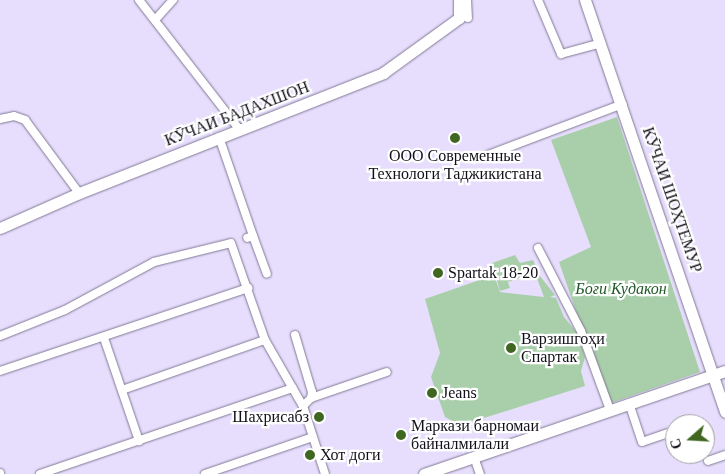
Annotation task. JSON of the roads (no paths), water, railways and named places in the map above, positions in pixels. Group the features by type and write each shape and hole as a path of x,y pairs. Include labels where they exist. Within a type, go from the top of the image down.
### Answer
{"main road":[{"name":"КӮЧАИ БАДАХШОН","path":"0,228 79,193 383,73 459,18 459,0"},
{"name":"КӮЧАИ ШОҲТЕМУР","path":"585,0 719,373 725,412"},
{"path":"424,474 719,373"}],"street":[{"path":"139,0 240,130"},
{"path":"155,20 173,0"},
{"path":"467,0 468,18"},
{"path":"538,0 562,54 594,45"},
{"path":"488,155 623,104"},
{"path":"0,119 14,116 25,120 79,193"},
{"path":"219,137 250,237 267,274"},
{"path":"0,336 58,314 154,262 231,244 266,340 302,406 325,474"},
{"path":"538,248 581,331 610,410"},
{"path":"0,371 104,338 248,288"},
{"path":"295,335 312,392 311,398"},
{"path":"104,338 139,441"},
{"path":"122,390 266,340"},
{"path":"302,406 311,398 387,372"},
{"path":"40,474 293,388"},
{"path":"629,404 642,442 665,434"},
{"path":"205,474 313,437"},
{"path":"474,457 480,474"}],"place":[{"name":"ООО Современные Технологи Таджикистана","path":"455,138"},
{"name":"Spartak 18-20","path":"438,273"},
{"name":"Варзишгоҳи Спартак","path":"511,348"},
{"name":"Jeans","path":"432,393"},
{"name":"Шахрисабз","path":"319,417"},
{"name":"Маркази барномаи байналмилали","path":"401,435"},
{"name":"Хот доги","path":"310,455"}],"park label":[{"name":"Боғи Кудакон","path":"621,289"}]}
